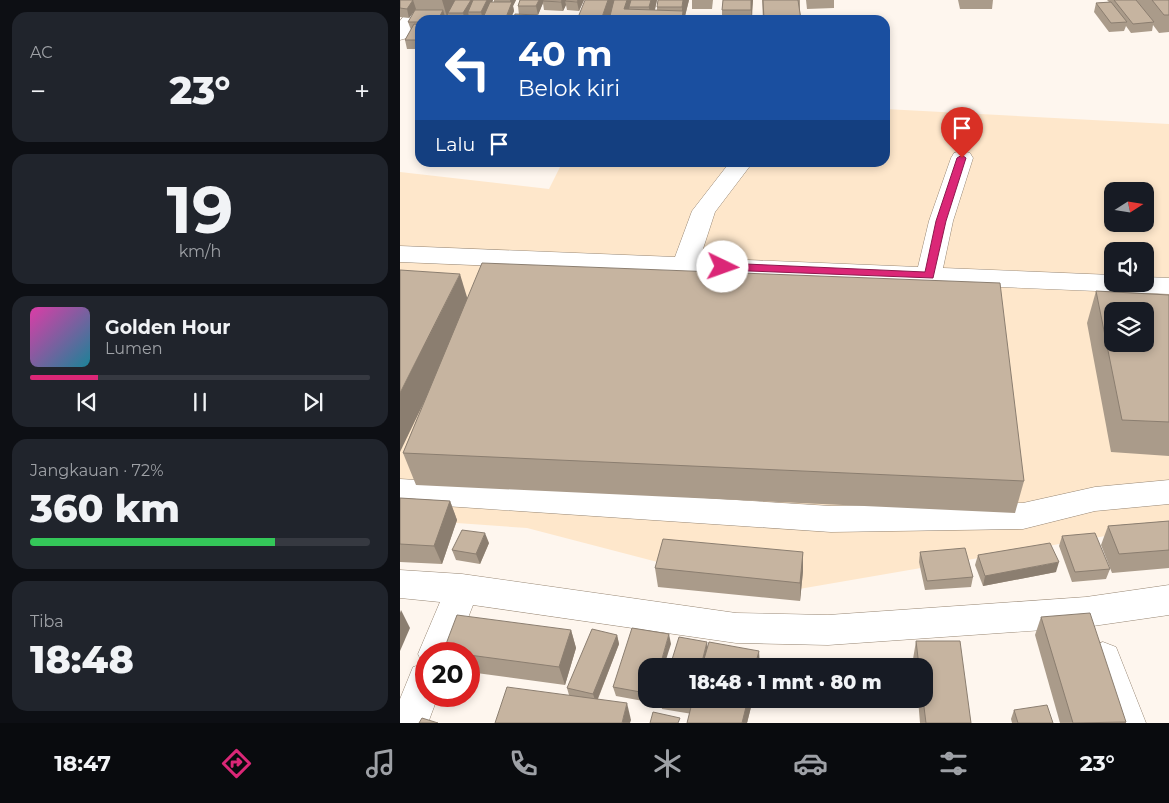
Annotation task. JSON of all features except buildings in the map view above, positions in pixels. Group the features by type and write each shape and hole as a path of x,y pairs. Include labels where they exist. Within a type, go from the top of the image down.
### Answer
{"street":[{"path":"400,34 425,0"},
{"path":"929,275 941,221 962,158"},
{"path":"685,265 704,211 738,167"},
{"path":"400,254 1104,284"},
{"path":"1154,285 1169,286"},
{"path":"400,491 831,519 1023,516 1095,499 1169,492"},
{"path":"400,584 462,590 736,628 828,630 1086,612 1169,600"},
{"path":"441,642 462,590"},
{"path":"1086,612 1127,723"},
{"path":"409,723 415,707"}],"shaded area":[{"path":"890,109 1169,124 1169,525 776,593 527,528 400,519 400,172 549,189 560,167 890,167"}],"route":[{"path":"723,267 929,275 941,221 962,158"}]}
